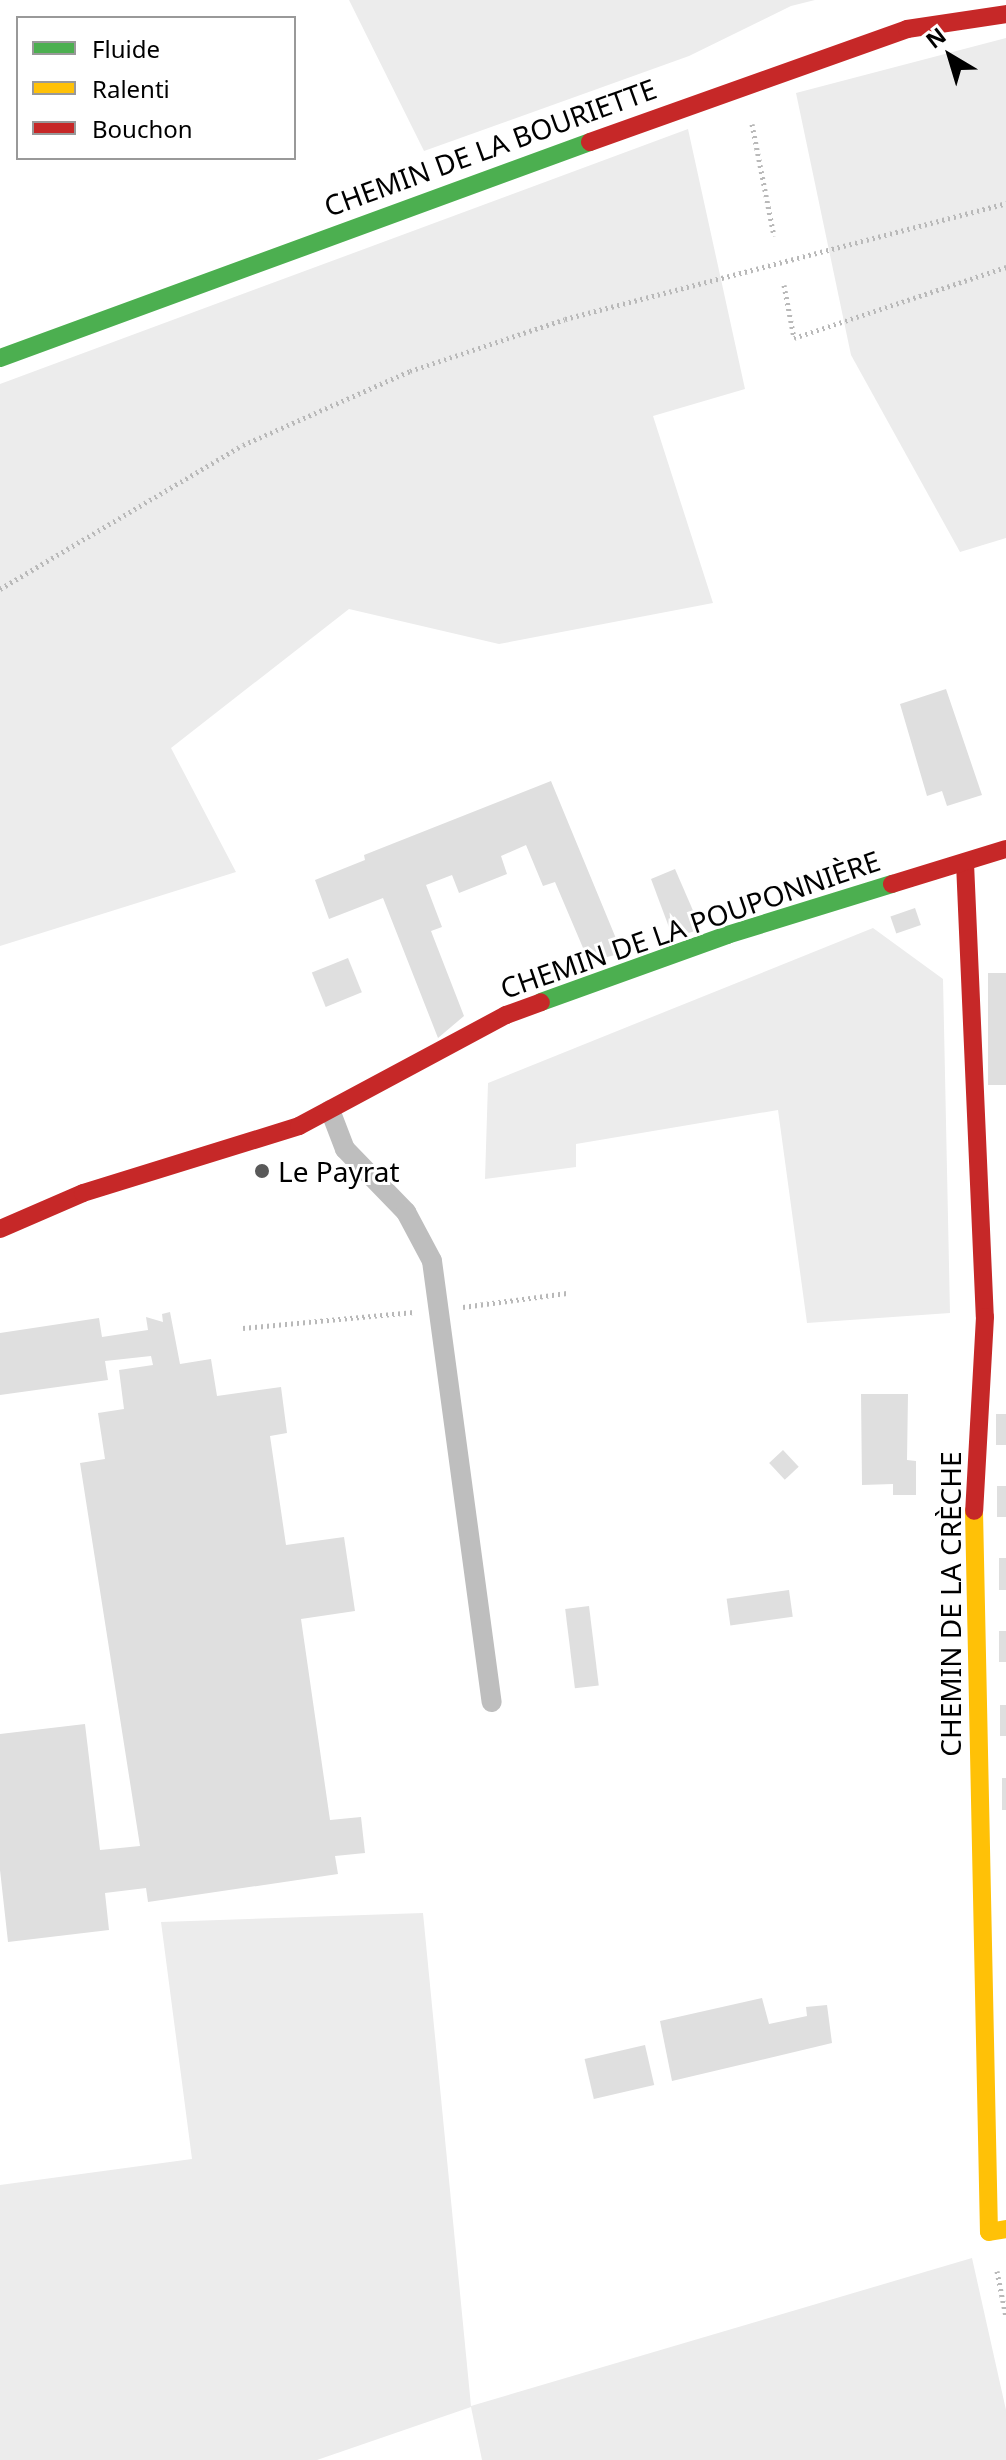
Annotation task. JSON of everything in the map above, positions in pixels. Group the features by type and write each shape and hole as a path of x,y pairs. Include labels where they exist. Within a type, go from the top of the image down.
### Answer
{"street":[{"name":"CHEMIN DE LA BOURIETTE","path":"0,358 907,29 1006,14"},
{"name":"CHEMIN DE LA POUPONNIÈRE","path":"0,1229 83,1193 299,1126 506,1015 727,935 1006,849"},
{"name":"CHEMIN DE LA CRÈCHE","path":"965,863 985,1317 972,1539 989,2232 1006,2229"}],"lane":[{"path":"330,1110 345,1149 406,1212 432,1261 492,1702"}],"path":[{"path":"745,87 774,236"},
{"path":"0,589 243,445 410,371 565,319 1006,203"},
{"path":"784,285 794,338 1006,267"},
{"path":"243,1328 438,1310 567,1293"}],"shaded area":[{"path":"349,0 815,0 791,6 689,56 424,151"},
{"path":"1006,38 1006,538 960,552 851,355 796,93"},
{"path":"688,129 745,389 653,416 713,603 499,644 349,609 171,748 236,872 0,946 0,384"},
{"path":"873,928 943,979 950,1313 807,1323 778,1110 576,1144 576,1167 485,1179 488,1083"},
{"path":"423,1913 471,2406 972,2258 1006,2410 1006,2460 482,2460 471,2407 317,2460 0,2460 0,2185 192,2159 161,1922"}],"building":[{"path":"946,689 982,795 947,806 942,791 927,796 900,704"},
{"path":"551,781 622,953 589,962 555,882 543,886 526,845 501,856 507,874 459,893 452,875 426,885 442,927 431,931 464,1016 438,1038 383,898 329,919 315,880 365,860 364,855"},
{"path":"675,869 701,929 673,938 651,879"},
{"path":"915,908 921,925 896,933 890,916"},
{"path":"348,958 362,992 326,1007 312,973"},
{"path":"988,973 1006,973 1006,1085 988,1085"},
{"path":"170,1312 180,1364 211,1359 217,1396 281,1387 287,1433 270,1436 286,1545 344,1537 355,1611 301,1619 330,1820 361,1817 365,1853 335,1856 338,1874 148,1902 146,1888 105,1893 109,1930 8,1942 0,1870 0,1734 85,1724 100,1850 140,1846 80,1463 105,1459 98,1413 124,1409 119,1370 153,1365 151,1356 105,1361 108,1380 0,1395 0,1333 99,1318 102,1337 148,1330 146,1317 163,1322 162,1314"},
{"path":"861,1394 908,1394 907,1460 916,1461 916,1495 893,1495 893,1484 862,1485"},
{"path":"996,1414 1006,1414 1006,1445 996,1445"},
{"path":"783,1450 799,1467 785,1480 769,1463"},
{"path":"997,1486 1006,1486 1006,1517 997,1517"},
{"path":"999,1558 1006,1558 1006,1590 999,1590"},
{"path":"789,1590 793,1617 730,1626 727,1599"},
{"path":"589,1606 599,1685 575,1688 565,1609"},
{"path":"999,1631 1006,1631 1006,1662 999,1662"},
{"path":"1000,1705 1006,1705 1006,1736 1000,1736"},
{"path":"1002,1778 1006,1778 1006,1810 1002,1810"},
{"path":"762,1998 769,2024 807,2016 806,2007 827,2005 832,2043 672,2081 660,2021"},
{"path":"645,2045 654,2085 594,2099 585,2059"}],"traffic: fast":[{"path":"0,358 590,142"},
{"path":"541,1002 727,935 892,884"}],"traffic: slow":[{"path":"974,1511 989,2232 1006,2229"}],"traffic: jam":[{"path":"590,142 907,29 1006,14"},
{"path":"892,884 1006,849"},
{"path":"965,863 985,1317 974,1511"},
{"path":"0,1229 83,1193 299,1126 506,1015 541,1002"}],"place":[{"name":"Le Payrat","path":"262,1171"}]}
